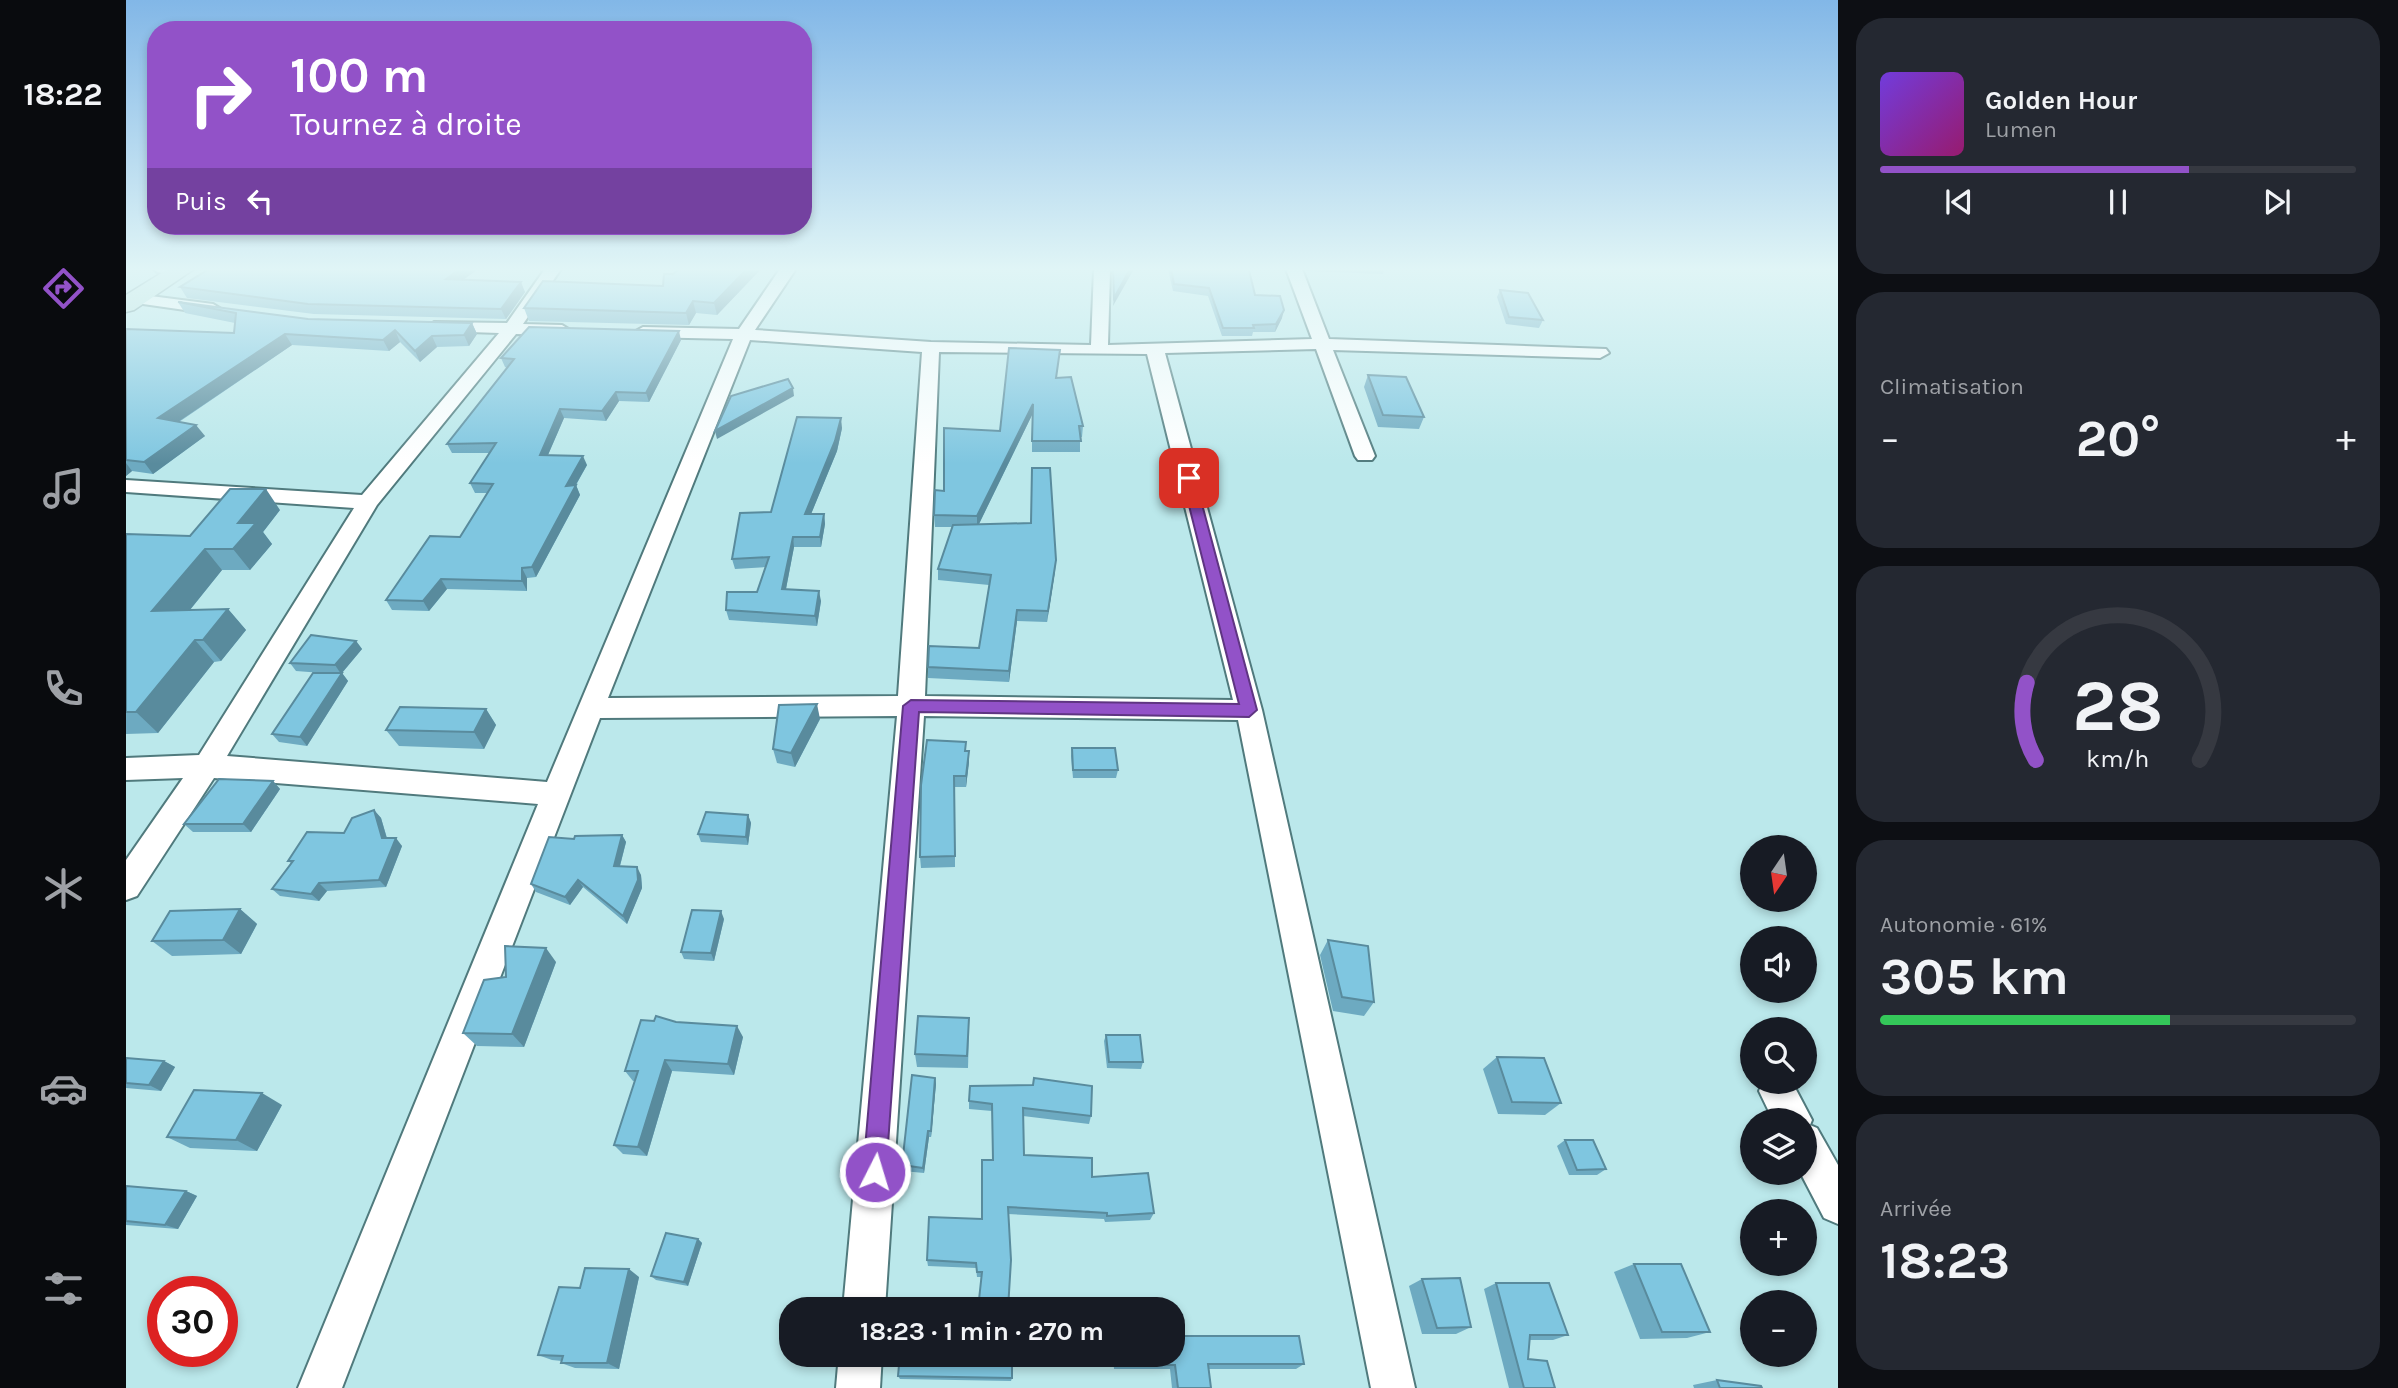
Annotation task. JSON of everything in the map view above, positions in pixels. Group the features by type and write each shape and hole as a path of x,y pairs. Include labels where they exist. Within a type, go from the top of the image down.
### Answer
{"street":[{"path":"126,886 207,766 368,502 507,334"},
{"path":"735,334 930,347 1155,349 1323,344 1600,353"},
{"path":"320,1388 591,708 744,334"},
{"path":"1099,349 1100,334"},
{"path":"1319,334 1365,456"},
{"path":"865,1297 911,706 930,347"},
{"path":"1155,349 1249,710 1393,1388"},
{"path":"126,486 368,502"},
{"path":"591,708 911,706 1249,710"},
{"path":"126,769 207,766 557,794"},
{"path":"1817,1165 1838,1204"},
{"path":"858,1388 860,1367"}],"building":[{"path":"126,334 390,334 383,340 285,334 158,418 196,425 144,462 126,460"},
{"path":"399,334 465,334 432,336 415,351"},
{"path":"523,334 678,334 646,393 616,392 602,411 560,409 540,455 583,456 566,486 576,485 532,567 522,568 522,581 441,579 423,601 386,600 430,536 460,537 493,484 470,483 496,443 447,444 514,359 501,358"},
{"path":"1009,348 1060,350 1056,378 1071,377 1083,426 1079,426 1081,441 1032,441 1033,404 977,516 934,515 935,490 944,491 944,428 1000,431"},
{"path":"1368,375 1406,377 1424,417 1383,415"},
{"path":"788,379 793,388 715,431 731,396"},
{"path":"797,417 841,418 835,441 805,514 824,514 820,537 793,537 782,589 819,591 815,616 726,610 727,592 757,592 769,557 732,559 740,513 771,512"},
{"path":"1032,468 1050,468 1056,560 1048,611 1017,610 1009,671 928,667 929,646 979,648 991,575 938,569 953,525 1031,523"},
{"path":"230,489 266,489 238,523 256,523 233,549 205,549 152,611 228,609 203,640 195,640 136,712 126,712 126,534 190,536"},
{"path":"311,635 356,641 335,665 290,663"},
{"path":"313,673 342,673 300,737 272,734"},
{"path":"817,704 791,753 773,749 779,705"},
{"path":"400,707 486,709 474,732 386,730"},
{"path":"927,740 966,742 965,751 969,751 966,776 954,776 955,856 920,857 921,785"},
{"path":"1072,748 1115,748 1118,770 1073,770"},
{"path":"219,779 273,781 243,824 184,824"},
{"path":"374,810 382,838 396,838 379,880 319,883 311,894 272,889 293,861 288,861 307,832 344,833 352,818"},
{"path":"706,812 748,815 746,837 698,834"},
{"path":"622,835 614,866 637,867 638,880 623,916 578,880 565,897 531,884 549,837 574,839 575,836"},
{"path":"240,909 223,940 152,941 170,911"},
{"path":"692,910 721,911 711,953 681,952"},
{"path":"1328,940 1368,946 1374,1002 1342,997"},
{"path":"505,946 546,948 512,1034 463,1033 484,980 506,977"},
{"path":"656,1016 676,1022 737,1026 728,1064 665,1060 638,1147 614,1145 638,1071 625,1071 641,1020 654,1021"},
{"path":"918,1016 969,1018 967,1056 915,1054"},
{"path":"1106,1035 1140,1035 1143,1062 1109,1062"},
{"path":"1497,1057 1544,1058 1561,1103 1512,1102"},
{"path":"126,1058 164,1061 149,1085 126,1083"},
{"path":"912,1075 935,1078 931,1131 928,1131 923,1168 902,1165"},
{"path":"1034,1078 1092,1086 1091,1116 1023,1108 1024,1155 1092,1158 1092,1177 1148,1173 1154,1213 1107,1216 1107,1213 1008,1207 1011,1260 1009,1297 979,1297 982,1272 977,1272 976,1263 927,1260 929,1217 982,1219 982,1160 993,1160 992,1104 969,1101 970,1086 1033,1085"},
{"path":"194,1090 262,1093 236,1140 167,1137"},
{"path":"1565,1140 1593,1140 1606,1169 1577,1170"},
{"path":"126,1186 186,1191 165,1225 126,1221"},
{"path":"666,1233 698,1239 684,1282 651,1276"},
{"path":"1634,1264 1681,1264 1710,1332 1662,1332"},
{"path":"585,1268 629,1269 607,1363 561,1363 563,1356 538,1355 559,1287 580,1288"},
{"path":"1460,1278 1471,1327 1437,1328 1422,1279"},
{"path":"1496,1283 1549,1283 1568,1335 1530,1335 1528,1359 1547,1361 1555,1388 1524,1388"},
{"path":"1185,1336 1299,1336 1304,1364 1208,1364 1211,1388 1178,1388 1175,1367 1185,1367"},
{"path":"899,1367 1012,1367 1012,1378 898,1376"},
{"path":"1717,1380 1761,1386 1762,1388 1720,1388"}],"route":[{"path":"875,1172 911,706 1249,710 1189,478"}]}
